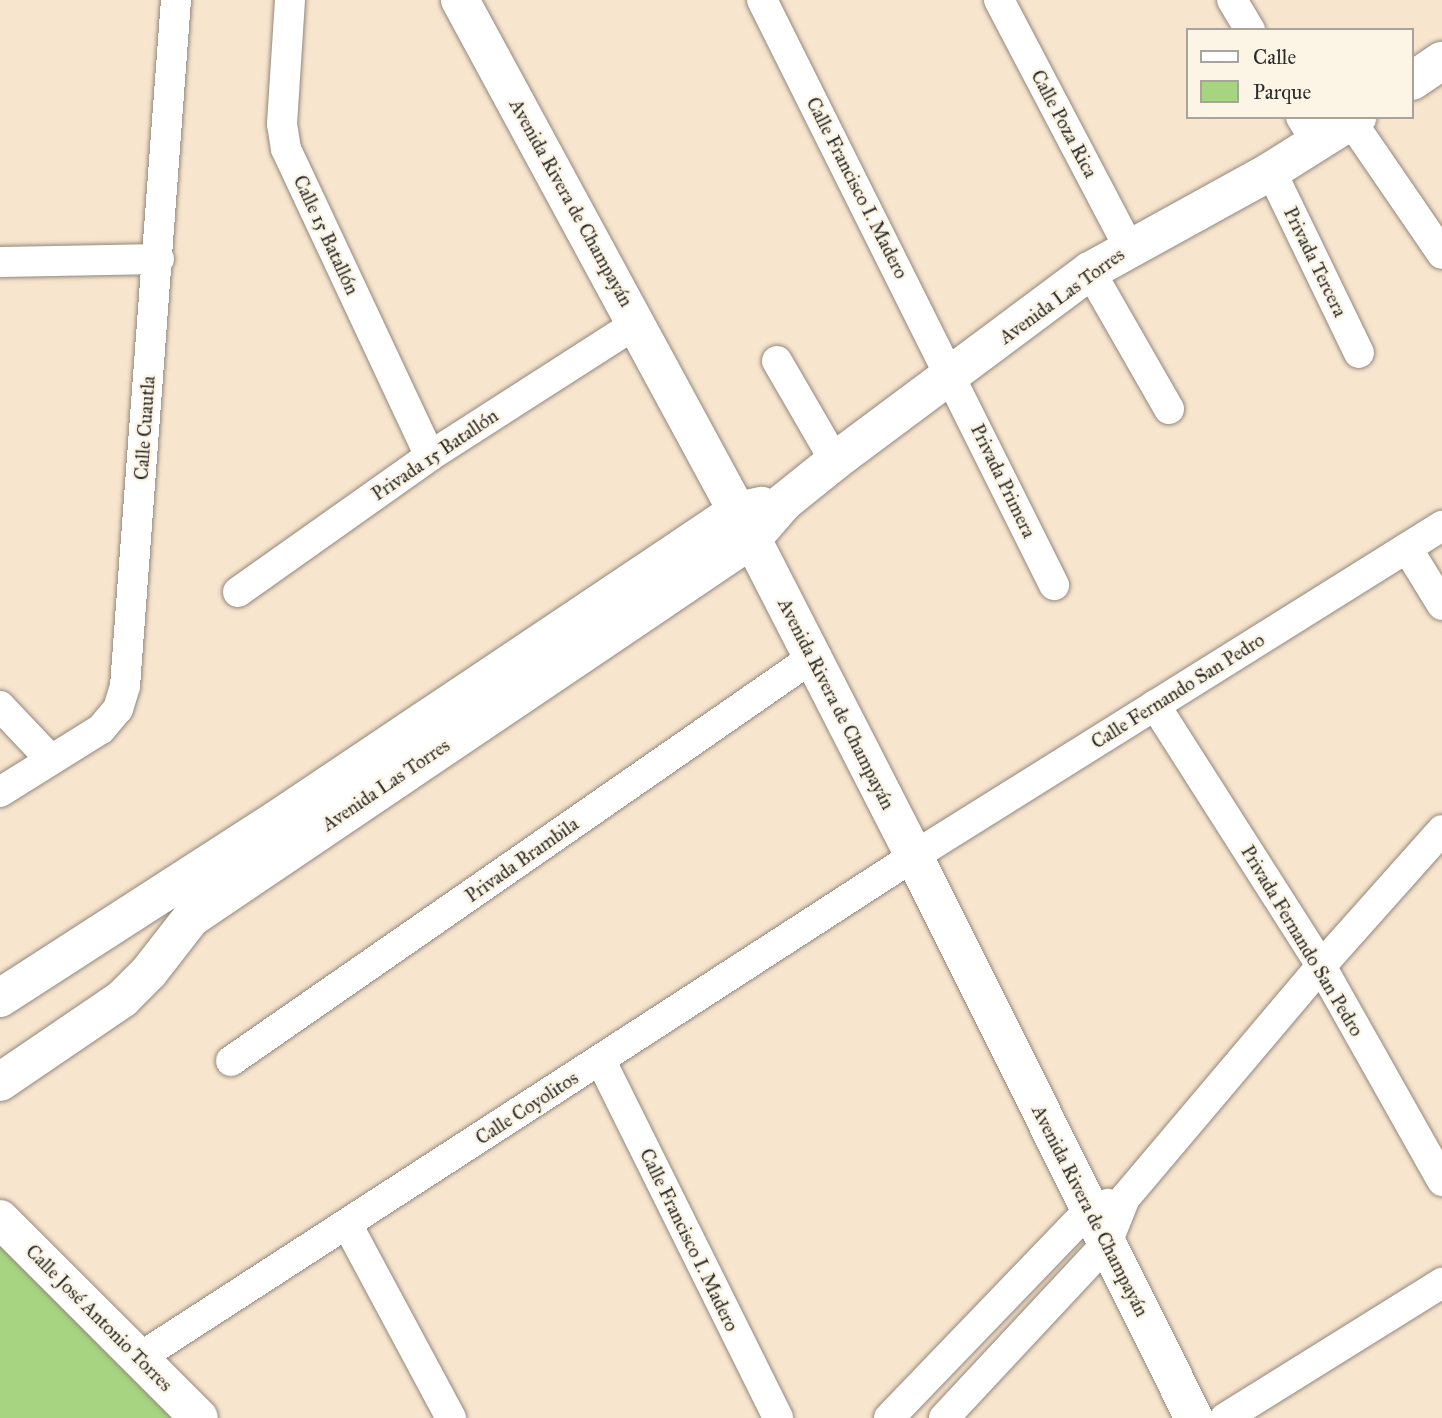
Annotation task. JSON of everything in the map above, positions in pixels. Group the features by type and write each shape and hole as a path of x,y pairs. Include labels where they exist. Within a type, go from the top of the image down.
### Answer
{"main road":[{"name":"Avenida Rivera de Champayán","path":"460,0 744,525 914,856 1194,1418"},
{"path":"1414,79 1442,61"},
{"name":"Avenida Las Torres","path":"0,998 276,820 784,502 1090,271 1271,171 1309,131 1354,119"},
{"name":"Avenida Las Torres","path":"0,1082 122,999 149,972 191,918 744,525"},
{"name":"Calle José Antonio Torres","path":"0,1219 199,1418"}],"street":[{"name":"Calle Cuautla","path":"0,792 102,729 118,709 125,686 159,259 176,0"},
{"name":"Calle 15 Batallón","path":"290,0 282,124 286,149 430,456"},
{"name":"Calle Francisco I. Madero","path":"762,0 952,377"},
{"name":"Calle Poza Rica","path":"999,0 1129,248"},
{"path":"1232,0 1249,28"},
{"path":"1354,119 1442,254"},
{"name":"Privada Tercera","path":"1271,171 1359,353"},
{"path":"0,262 159,259"},
{"path":"1090,271 1169,409"},
{"name":"Privada 15 Batallón","path":"238,592 430,456 637,323"},
{"path":"777,361 835,461"},
{"name":"Privada Primera","path":"952,377 1054,585"},
{"name":"Calle Fernando San Pedro","path":"914,856 1442,526"},
{"path":"1407,548 1442,605"},
{"name":"Privada Brambila","path":"231,1061 812,658"},
{"name":"Privada Fernando San Pedro","path":"1155,705 1321,966 1442,1181"},
{"path":"0,706 51,760"},
{"path":"944,1418 1107,1243 1125,1198 1321,966 1442,830"},
{"name":"Calle Coyolitos","path":"139,1358 914,856"},
{"name":"Calle Francisco I. Madero","path":"600,1061 778,1418"},
{"path":"889,1418 1089,1210 1125,1198"},
{"path":"347,1224 451,1418"},
{"path":"1225,1418 1442,1283"}],"green space":[{"path":"0,1219 199,1418 0,1418"}]}
